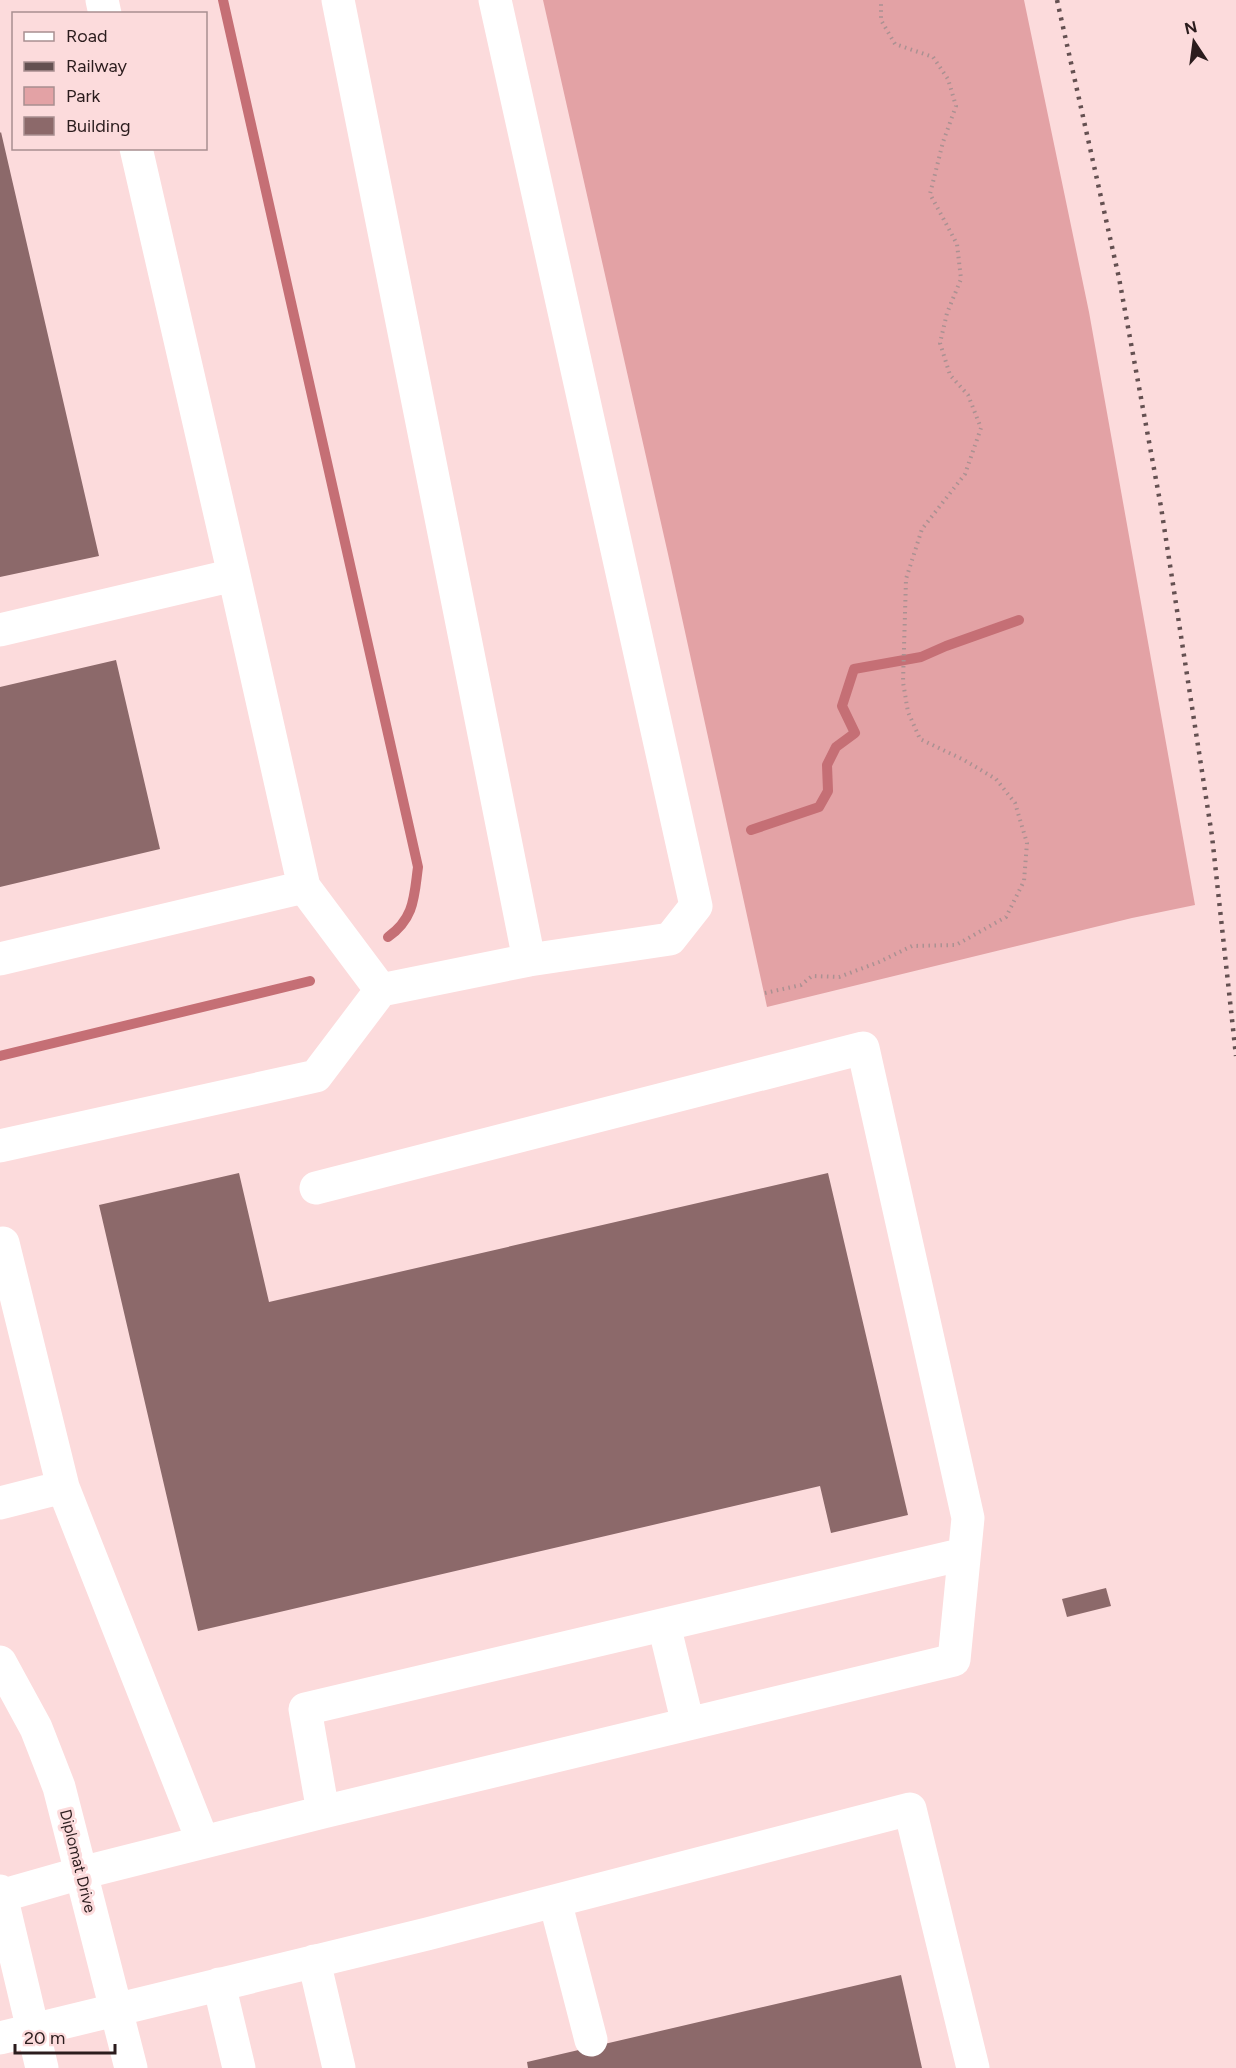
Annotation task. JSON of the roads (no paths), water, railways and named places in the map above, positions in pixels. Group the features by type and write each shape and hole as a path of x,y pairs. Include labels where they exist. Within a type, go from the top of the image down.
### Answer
{"street":[{"path":"338,0 529,960"},
{"path":"0,1146 316,1076 381,990 529,960 670,939 696,906 495,0"},
{"path":"136,150 304,887 381,990"},
{"path":"0,630 234,575"},
{"path":"0,959 304,887"},
{"path":"42,2068 1,1893 322,1812 954,1660 968,1518 863,1048 316,1188"},
{"path":"3,1243 63,1487 203,1842"},
{"path":"0,1503 63,1487"},
{"path":"322,1812 305,1709 964,1554"},
{"path":"664,1625 688,1725"},
{"name":"Diplomat Drive","path":"0,1662 36,1728 48,1756 65,1810 131,2068"},
{"path":"0,2038 555,1901 910,1809 973,2068"},
{"path":"555,1901 591,2040"},
{"path":"314,1961 339,2068"},
{"path":"219,1984 239,2068"}],"waterway":[{"path":"223,0 418,867 412,906 404,922 388,937"},
{"path":"751,830 819,807 828,791 827,765 836,747 855,733 842,706 854,669 921,657 1019,620"},
{"path":"0,1056 310,981"}],"railway":[{"path":"1057,0 1119,278 1161,507 1212,836 1236,1056"}]}
